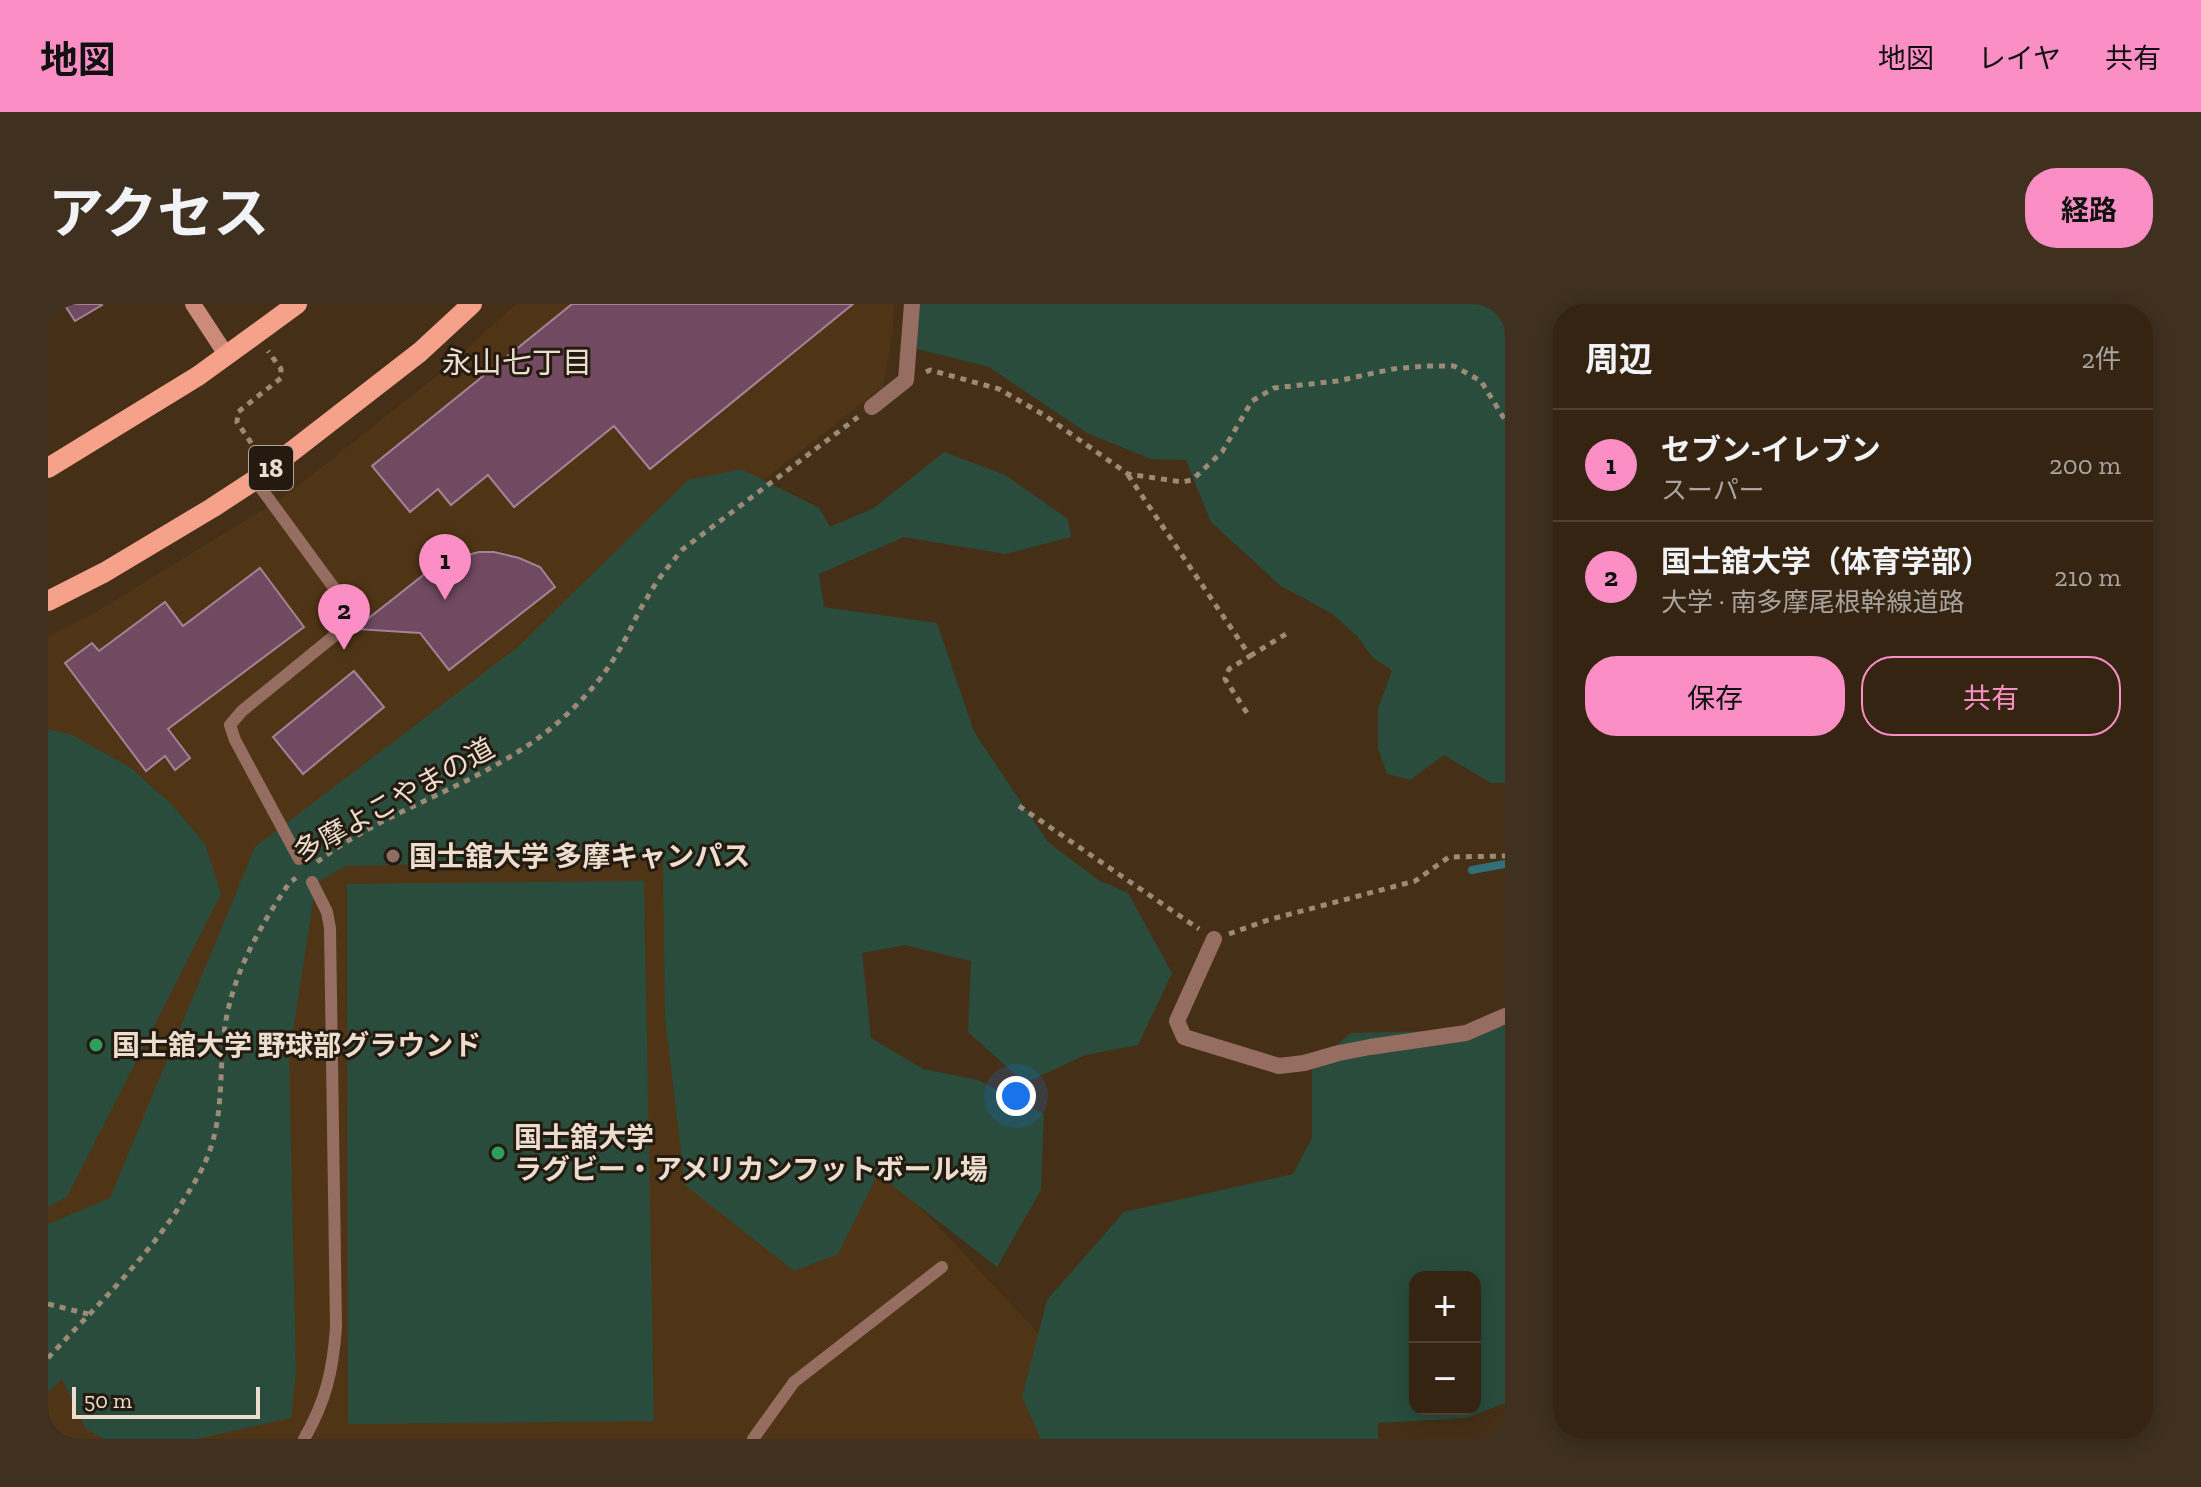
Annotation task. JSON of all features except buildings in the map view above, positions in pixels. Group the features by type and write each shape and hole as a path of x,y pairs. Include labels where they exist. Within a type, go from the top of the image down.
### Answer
{"main road":[{"path":"48,468 161,400 297,304"},
{"name":"18","path":"48,601 105,572 255,480 420,352 472,304"}],"street":[{"path":"193,304 227,356"},
{"path":"872,407 906,380 912,304"},
{"path":"1214,939 1177,1021 1184,1037 1279,1066 1370,1047 1466,1033 1505,1016"}],"lane":[{"path":"255,480 356,618 242,711 230,725 299,859"},
{"path":"304,1439 327,1392 336,1327 330,928 327,912 307,878"},
{"path":"753,1439 794,1382 942,1267"}],"path":[{"path":"258,454 237,422 238,412 281,378 281,369 266,347"},
{"path":"1128,474 1182,482 1192,480 1222,452 1252,401 1274,388 1337,381 1393,369 1454,366 1481,381 1505,420"},
{"path":"906,380 930,370 999,389 1044,415 1128,474 1250,656"},
{"name":"多摩よこやまの道","path":"314,864 369,830 497,766 535,742 592,690 618,652 662,574 683,549 872,407"},
{"path":"1249,716 1225,679 1229,669 1286,634"},
{"path":"1019,806 1214,939 1268,920 1415,881 1449,857 1505,856"},
{"name":"多摩よこやまの道","path":"48,1358 155,1242 195,1182 211,1148 219,1114 225,1024 236,978 275,903 290,882 307,878"},
{"path":"48,1304 89,1314"}],"shaded area":[{"name":"国士舘大学 多摩キャンパス","path":"516,304 894,304 892,339 883,387 757,485 892,1177 1137,1439 48,1439 48,636 91,615 284,497 433,379"}],"green space":[{"path":"909,304 1505,304 1505,783 1491,783 1444,755 1410,780 1387,774 1378,748 1378,709 1392,670 1373,658 1357,636 1331,613 1281,586 1211,522 1186,460 1151,459 1087,433 989,367 917,349"},
{"path":"944,452 1005,475 1068,519 1071,537 1005,554 904,537 819,574 824,607 937,623 974,732 1048,842 1098,880 1128,893 1172,973 1138,1045 1085,1055 1025,1083 968,1032 971,961 905,945 862,953 871,1038 923,1069 978,1080 1044,1114 1041,1190 997,1267 878,1174 838,1254 794,1271 685,1185 665,1018 663,859 346,866 316,883 289,1057 296,1372 291,1418 197,1439 104,1439 86,1429 62,1379 48,1392 48,1224 110,1198 255,847 518,647 688,480 741,469 819,508 830,527 874,508"},
{"name":"国士舘大学 野球部グラウンド","path":"48,729 72,735 131,768 172,805 205,844 221,894 67,1197 48,1207"},
{"name":"国士舘大学 ラグビー・アメリカンフットボール場","path":"644,881 654,1421 348,1424 347,884"},
{"path":"1505,1026 1505,1403 1481,1412 1481,1271 1409,1271 1409,1415 1474,1415 1378,1423 1378,1439 1041,1439 1022,1397 1047,1300 1124,1212 1293,1174 1312,1138 1312,1065 1351,1033 1482,1030"}],"waterway":[{"path":"1472,870 1505,864"}],"place":[{"name":"セブン-イレブン","path":"445,600"},
{"name":"国士舘大学（体育学部）","path":"344,650"},
{"name":"国士舘大学 多摩キャンパス","path":"393,856"},
{"name":"国士舘大学 野球部グラウンド","path":"96,1045"},
{"name":"国士舘大学 ラグビー・アメリカンフットボール場","path":"498,1153"}],"district":[{"name":"永山七丁目","path":"517,363"}]}
